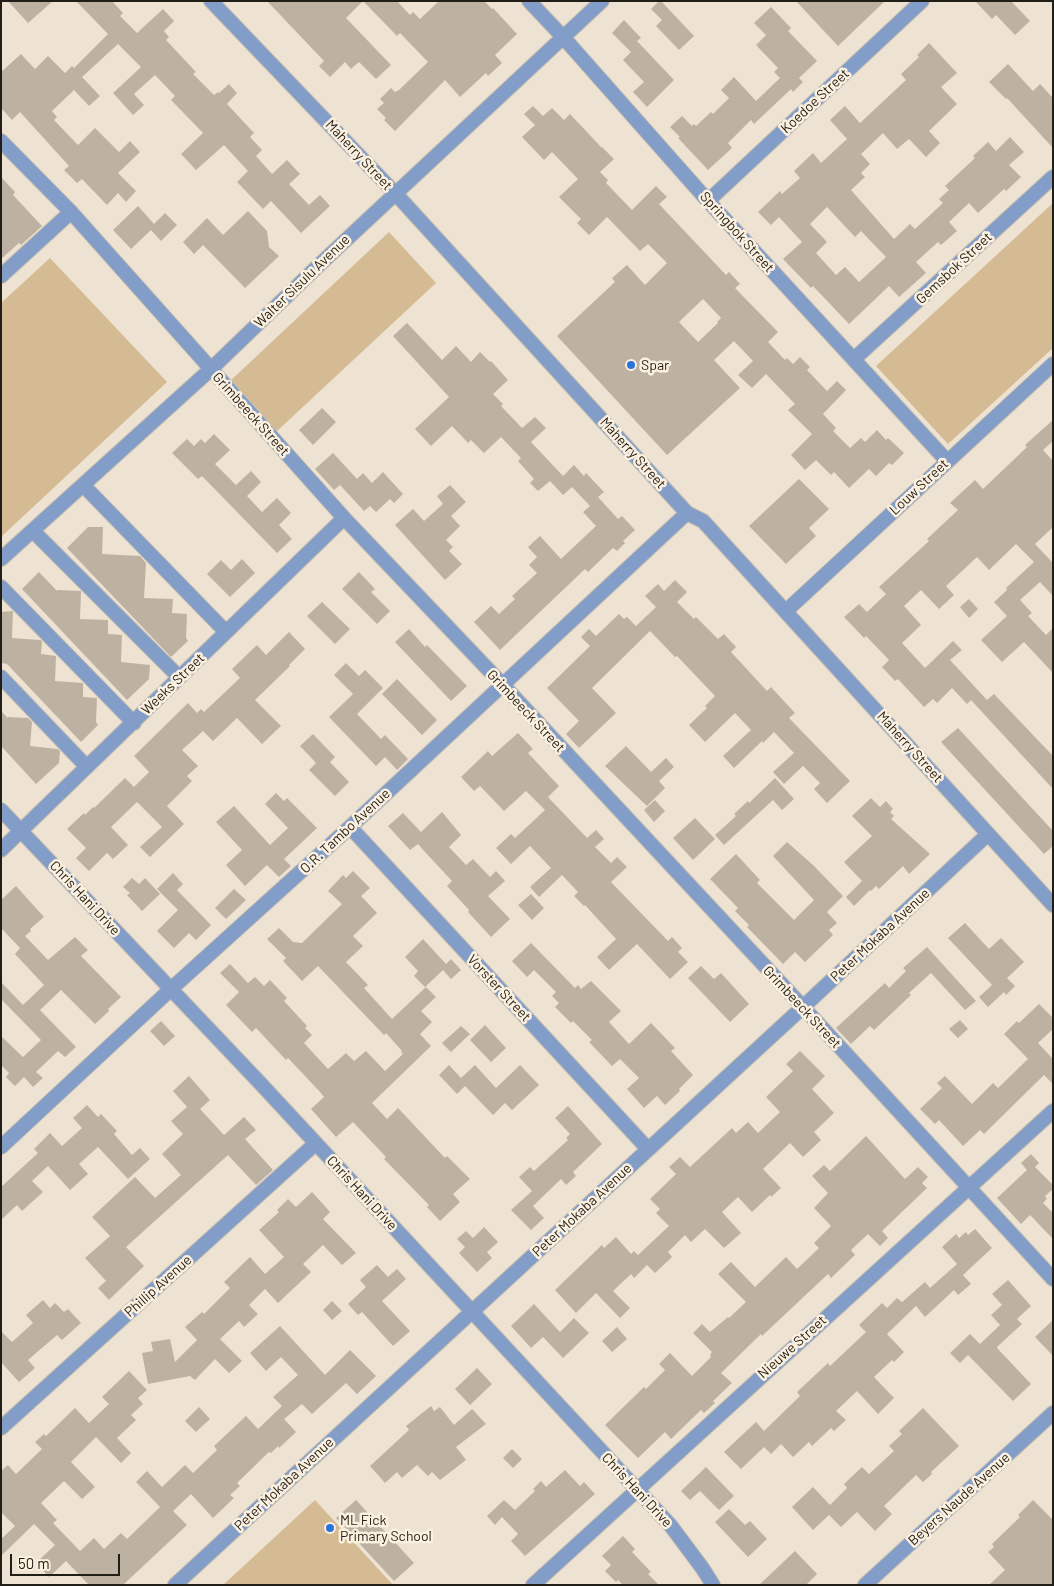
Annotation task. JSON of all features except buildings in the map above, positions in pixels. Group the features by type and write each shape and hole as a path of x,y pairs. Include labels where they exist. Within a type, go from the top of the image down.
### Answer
{"street":[{"name":"Maherry Street","path":"211,1 395,194 687,513 703,521 988,834 1051,898"},
{"name":"Springbok Street","path":"529,1 708,201 947,462"},
{"name":"Walter Sisulu Avenue","path":"1,559 211,369 602,1"},
{"name":"Koedoe Street","path":"708,201 922,1"},
{"name":"Grimbeeck Street","path":"1,141 71,212 344,518 503,685 803,1007 1053,1279"},
{"name":"Gemsbok Street","path":"854,359 1053,176"},
{"path":"1,276 71,212"},
{"name":"Louw Street","path":"786,611 1053,364"},
{"path":"83,485 226,632"},
{"name":"O.R. Tambo Avenue","path":"1,1147 171,989 350,827 687,513"},
{"name":"Weeks Street","path":"1,850 344,518"},
{"path":"33,531 180,677"},
{"path":"1,587 134,723"},
{"path":"1,676 88,767"},
{"name":"Chris Hani Drive","path":"1,810 171,989 671,1526 713,1585"},
{"name":"Vorster Street","path":"350,827 648,1149"},
{"name":"Peter Mokaba Avenue","path":"175,1585 803,1007 988,834"},
{"name":"Nieuwe Street","path":"533,1585 636,1489 1053,1111"},
{"name":"Phillip Avenue","path":"1,1428 315,1144"},
{"name":"Beyers Naude Avenue","path":"865,1585 1053,1413"}],"shaded area":[{"path":"1053,203 1053,348 948,444 876,366"},
{"path":"389,232 436,283 276,432 229,382"},
{"path":"50,258 167,382 1,537 1,303"},
{"path":"315,1500 393,1585 223,1585"}],"place":[{"name":"Spar","path":"631,365"},
{"name":"ML Fick Primary School","path":"330,1528"}]}
